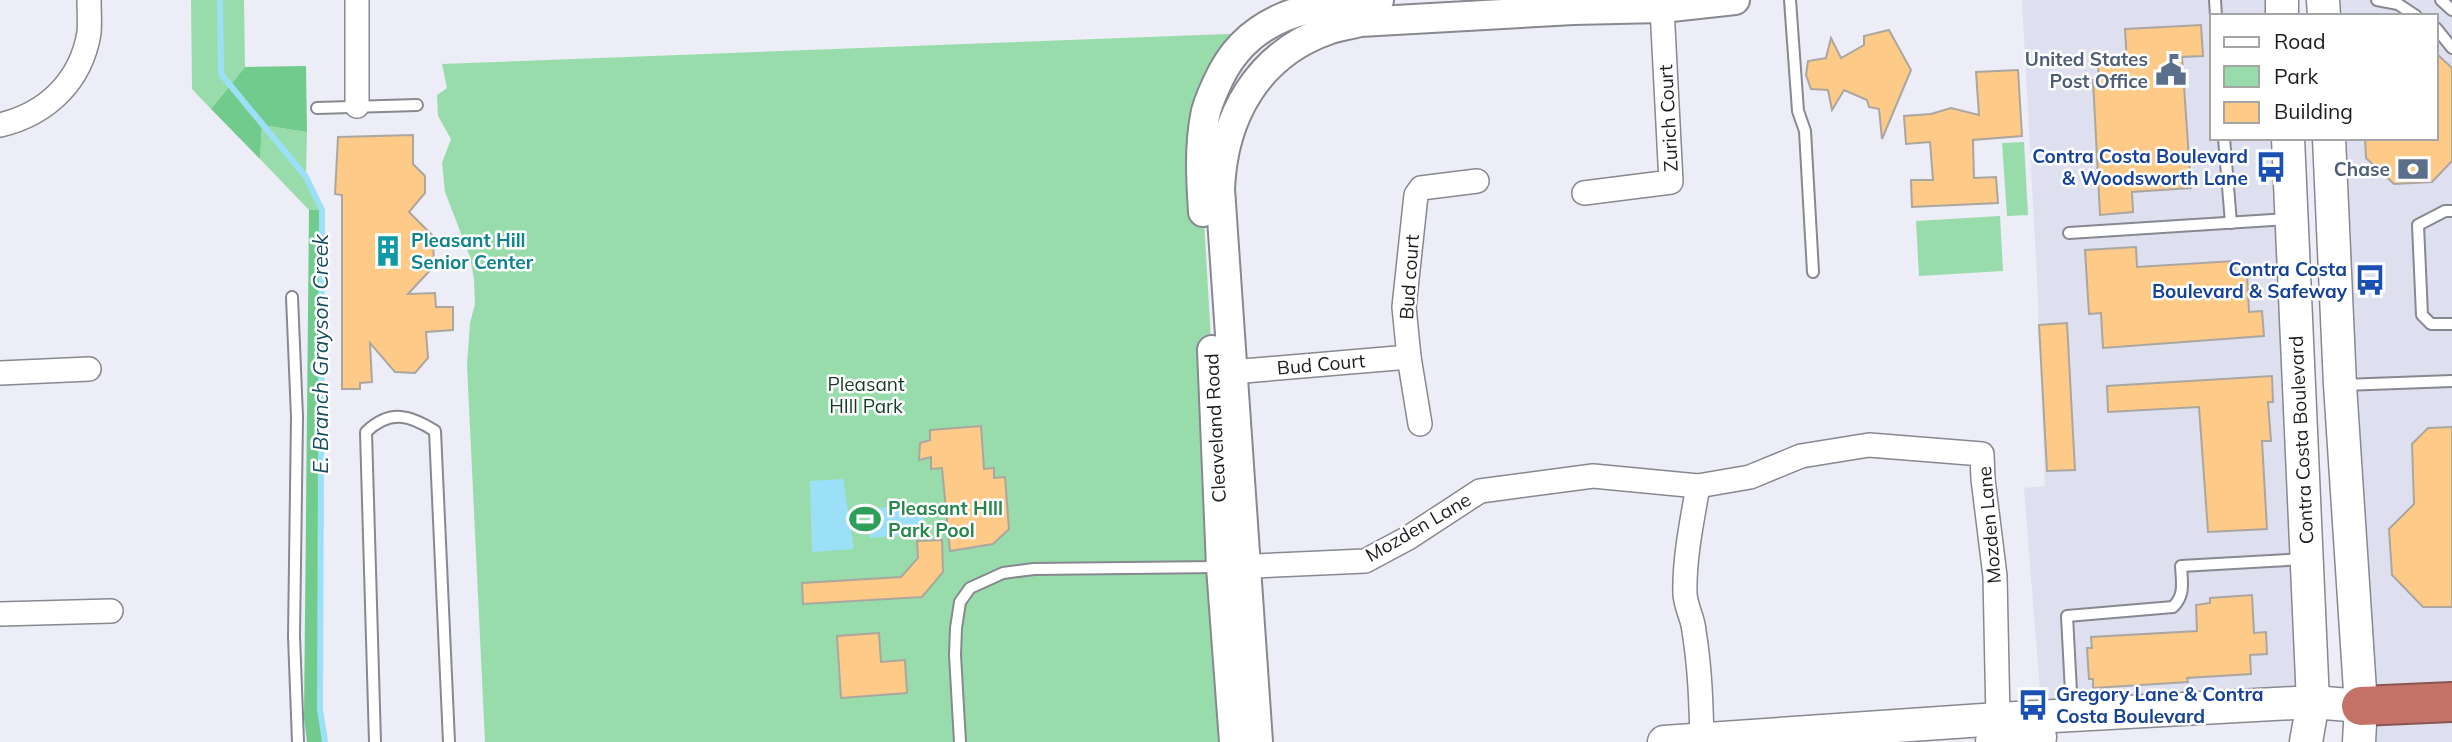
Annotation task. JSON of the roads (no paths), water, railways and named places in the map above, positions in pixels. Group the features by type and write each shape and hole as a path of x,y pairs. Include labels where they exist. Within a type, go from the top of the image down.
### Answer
{"highway":[{"path":"2360,724 2452,702"}],"main road":[{"name":"Contra Costa Boulevard","path":"2288,140 2313,702 2306,742"},
{"path":"1664,742 1995,731 2045,737 2065,730 2078,716 2313,702 2360,724 2329,140"}],"street":[{"path":"0,125 18,120 50,102 72,80 89,31 89,0"},
{"path":"357,0 357,106"},
{"path":"1277,60 1254,33 1275,20 1323,5 1380,0"},
{"name":"Cleaveland Road","path":"1234,742 1232,372 1220,189 1226,140 1241,102 1256,80 1297,45 1328,30 1360,22 1573,5 1662,8 1734,0"},
{"name":"Zurich Court","path":"1584,193 1671,182 1662,8"},
{"name":"Cleaveland Road","path":"1254,33 1233,55 1221,75 1205,115 1200,167 1213,378 1233,567 1258,742"},
{"name":"Bud court","path":"1420,424 1404,307 1416,195 1421,188 1477,181"},
{"name":"Bud Court","path":"1232,372 1409,357"},
{"path":"0,373 89,369"},
{"name":"Mozden Lane","path":"1233,567 1365,561 1408,538 1480,491 1593,476 1698,486 1750,477 1801,456 1869,445 1982,454 1995,576 1995,731"},
{"path":"1698,486 1688,547 1685,594 1688,612 1694,625 1701,680 1702,740"},
{"path":"0,614 111,611"}],"lane":[{"path":"1790,0 1798,111 1805,131 1813,272"},
{"path":"2377,0 2398,4 2413,14"},
{"path":"2441,0 2452,10"},
{"path":"2438,30 2452,48"},
{"path":"317,107 417,105"},
{"path":"2224,140 2231,223"},
{"path":"2452,211 2418,225 2422,315 2431,324 2452,324"},
{"path":"2069,233 2291,218"},
{"path":"292,297 297,417 294,636 298,742"},
{"path":"2340,385 2452,381"},
{"path":"375,742 366,432 376,422 393,416 415,418 435,431 449,742"},
{"path":"2078,716 2067,616 2173,607 2180,600 2182,592 2181,566 2306,558"},
{"path":"960,742 956,628 960,603 971,588 1003,573 1034,569 1233,567"}],"water":[{"path":"843,479 854,549 812,552 810,481"},
{"path":"923,504 925,533 870,538 868,509"}],"waterway":[{"name":"E. Branch Grayson Creek","path":"220,0 221,74 306,177 322,210 320,709 325,742"}],"place":[{"name":"United States Post Office","path":"2171,70"},
{"name":"Contra Costa Boulevard & Woodsworth Lane","path":"2271,167"},
{"name":"Chase","path":"2413,169"},
{"name":"Pleasant Hill Senior Center","path":"388,251"},
{"name":"Contra Costa Boulevard & Safeway","path":"2370,280"},
{"name":"Pleasant HIll Park Pool","path":"865,519"},
{"name":"Gregory Lane & Contra Costa Boulevard","path":"2033,705"}],"park label":[{"name":"Pleasant HIll Park","path":"866,395"}]}
